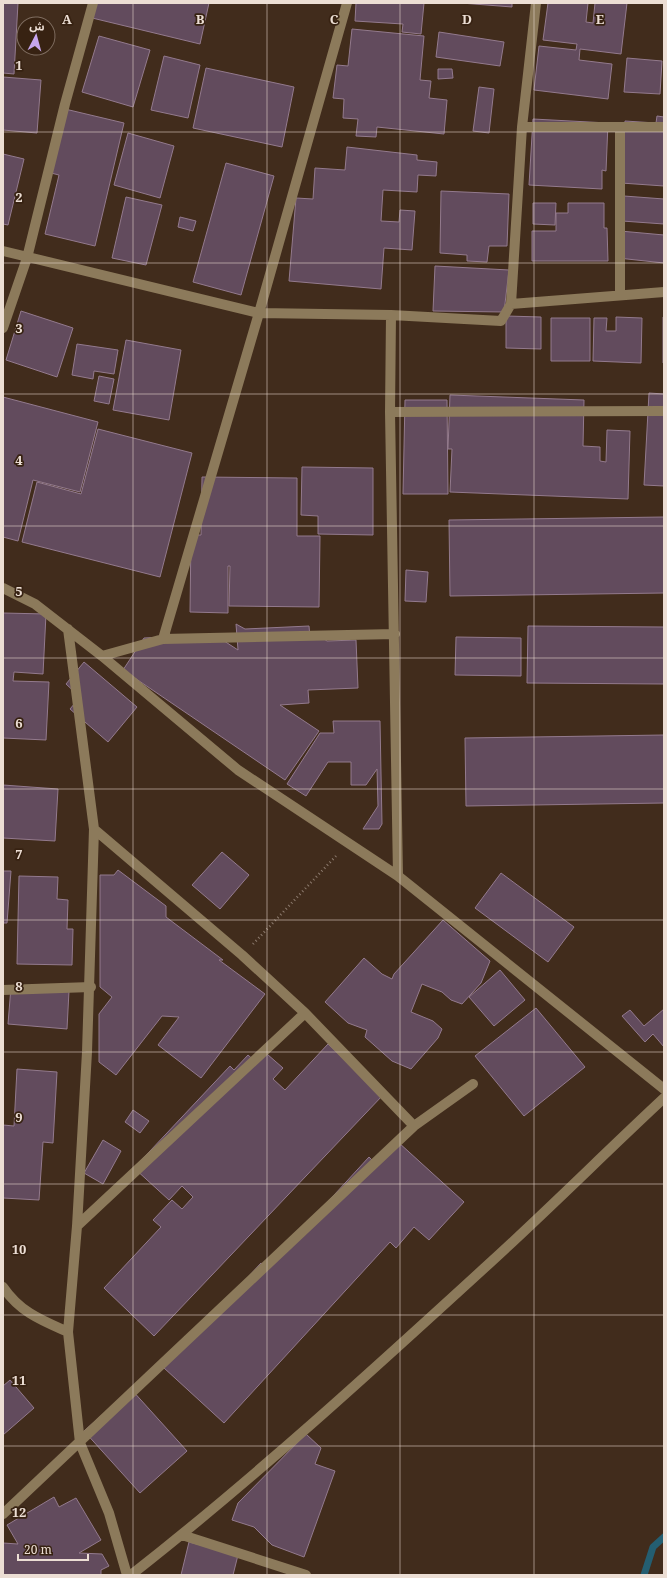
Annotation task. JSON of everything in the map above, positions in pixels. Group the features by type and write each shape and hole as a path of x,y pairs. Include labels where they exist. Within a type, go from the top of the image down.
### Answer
{"street":[{"path":"3,328 27,258 65,104 93,3"},
{"path":"163,639 259,313 347,3"},
{"path":"3,251 259,313 391,315 501,321 511,304 522,127 536,3"},
{"path":"522,127 664,127"},
{"path":"620,128 620,294"},
{"path":"511,304 620,294 664,292"},
{"path":"391,315 390,412 398,876"},
{"path":"390,412 664,411"},
{"path":"3,588 35,604 68,629 238,770 398,876 664,1089"},
{"path":"68,629 94,829 91,987 77,1226 68,1332 80,1443 109,1513 127,1575"},
{"path":"102,656 163,639 395,634"},
{"path":"94,829 242,955 305,1013 414,1126"},
{"path":"3,990 91,987"},
{"path":"77,1226 305,1013"},
{"path":"3,1514 80,1443 414,1126 473,1084"},
{"path":"131,1575 182,1535 304,1430 486,1266 664,1098"},
{"path":"3,1287 10,1297 31,1316 68,1332"},
{"path":"182,1535 306,1575"}],"path":[{"path":"242,955 348,842"}],"building":[{"path":"3,3 18,3 17,16 16,16 14,74 3,73"},
{"path":"91,3 209,3 200,44 88,17"},
{"path":"356,3 424,3 421,34 402,32 403,24 355,21"},
{"path":"461,3 512,3 512,7"},
{"path":"548,3 588,3 586,22 593,23 595,3 627,3 621,54 580,49 579,60 612,64 608,99 534,90 539,46 576,50 577,44 543,40"},
{"path":"352,29 424,36 420,80 431,81 429,98 447,100 444,134 377,127 376,137 356,136 358,119 343,118 344,99 333,98 337,65 348,66"},
{"path":"439,32 504,42 500,66 436,57"},
{"path":"99,36 150,50 133,107 82,92"},
{"path":"164,56 200,65 188,118 151,110"},
{"path":"627,58 662,61 660,94 624,92"},
{"path":"206,68 294,87 282,147 193,128"},
{"path":"438,69 452,69 453,78 438,79"},
{"path":"3,77 41,80 37,133 3,130"},
{"path":"479,87 494,89 489,133 473,131"},
{"path":"65,109 124,123 95,246 45,234 59,175 51,173"},
{"path":"657,116 664,117 664,186 621,183 625,121 656,123"},
{"path":"533,119 608,123 606,171 602,170 602,189 529,185"},
{"path":"128,133 174,146 160,198 114,185"},
{"path":"347,147 417,155 417,160 437,162 436,176 418,175 417,192 383,190 381,221 399,222 400,210 415,211 412,250 384,248 381,289 289,281 296,198 313,199 315,168 345,170"},
{"path":"3,154 24,159 8,225 3,224"},
{"path":"226,163 274,176 241,295 193,282"},
{"path":"441,191 509,194 507,246 489,246 487,262 467,261 467,255 440,253"},
{"path":"624,196 664,199 664,224 622,221"},
{"path":"126,197 162,205 146,265 112,258"},
{"path":"533,203 556,203 555,225 533,224"},
{"path":"568,203 604,203 604,228 607,228 608,261 532,261 532,231 556,231 556,213 568,213"},
{"path":"180,217 196,221 193,231 178,227"},
{"path":"620,231 664,235 664,263 618,258"},
{"path":"435,266 509,270 504,312 433,311"},
{"path":"21,311 73,328 57,377 6,360"},
{"path":"506,316 541,317 541,349 506,348"},
{"path":"616,317 642,318 641,363 593,361 594,318 607,318 606,331 616,331"},
{"path":"664,317 664,363 663,363"},
{"path":"551,318 590,318 590,361 551,361"},
{"path":"126,340 181,350 169,420 113,410"},
{"path":"77,344 118,350 114,374 94,371 93,379 72,375"},
{"path":"99,376 114,379 109,404 94,401"},
{"path":"649,393 664,394 664,486 644,485"},
{"path":"450,395 584,400 583,446 600,447 600,461 606,462 607,430 630,431 628,499 450,492 452,449 448,449"},
{"path":"3,397 98,422 80,492 33,480 18,541 3,537"},
{"path":"405,400 447,400 448,494 403,494"},
{"path":"98,429 192,453 160,577 22,542 37,482 81,494"},
{"path":"302,467 373,468 373,535 318,534 318,516 301,515"},
{"path":"202,477 297,478 297,536 320,536 319,607 229,606 230,566 228,566 228,613 190,612 191,535 201,535"},
{"path":"664,517 664,593 450,596 449,520"},
{"path":"406,570 428,572 426,602 405,601"},
{"path":"3,613 46,614 43,674 14,672 13,681 49,682 46,740 3,738"},
{"path":"236,624 245,629 309,626 310,638 321,637 327,641 356,640 358,688 308,690 309,703 280,705 319,731 285,780 123,670 144,638 206,635 218,637 238,650"},
{"path":"528,626 664,627 664,684 527,683"},
{"path":"456,637 521,638 521,676 455,675"},
{"path":"84,662 137,707 108,742 70,709 80,697 66,684"},
{"path":"333,721 380,721 382,824 379,829 363,829 378,806 377,769 366,785 351,785 351,762 328,762 306,796 287,784 320,733 334,733"},
{"path":"664,735 664,803 466,806 465,738"},
{"path":"3,785 58,789 55,841 3,838"},
{"path":"222,852 249,875 220,909 192,885"},
{"path":"118,870 166,906 166,917 223,960 219,960 265,994 201,1078 158,1045 179,1017 162,1016 116,1075 99,1062 99,1014 112,997 100,987 100,875 114,875"},
{"path":"3,871 11,871 7,923 3,923"},
{"path":"501,873 574,927 548,962 475,908"},
{"path":"19,876 58,877 57,899 68,900 67,929 73,929 72,965 17,964"},
{"path":"443,920 490,961 481,983 462,1004 451,1000 442,992 422,984 411,1012 433,1021 442,1029 438,1038 411,1069 392,1061 365,1037 367,1030 348,1023 325,1002 364,958 382,974 392,979 394,974"},
{"path":"500,970 525,1000 494,1026 469,997"},
{"path":"11,987 69,991 67,1029 8,1024"},
{"path":"536,1008 585,1067 524,1116 475,1056"},
{"path":"664,1009 664,1047 653,1034 645,1042 622,1016 630,1010 644,1026"},
{"path":"328,1044 383,1095 154,1336 104,1288 161,1227 153,1220 172,1200 182,1209 193,1197 182,1186 169,1200 134,1168 230,1066 234,1070 248,1055 257,1063 267,1054 283,1068 273,1079 285,1090"},
{"path":"17,1069 57,1072 53,1143 43,1142 39,1200 3,1198 3,1125 14,1126"},
{"path":"133,1110 149,1121 140,1133 125,1122"},
{"path":"103,1140 121,1151 103,1184 84,1173"},
{"path":"398,1142 464,1202 429,1240 414,1227 396,1248 390,1242 224,1423 164,1368 261,1263 267,1268 369,1157 377,1165"},
{"path":"10,1380 34,1408 3,1435 3,1386"},
{"path":"131,1389 187,1451 140,1493 84,1431"},
{"path":"306,1434 321,1448 315,1464 335,1471 304,1557 272,1545 254,1527 232,1520 238,1503"},
{"path":"54,1497 59,1507 76,1498 101,1540 79,1553 102,1554 109,1566 101,1570 101,1575 3,1575 3,1543 18,1544 7,1525"},
{"path":"189,1542 238,1555 233,1575 181,1575"}],"waterway":[{"path":"644,1575 653,1547 664,1537"}]}
